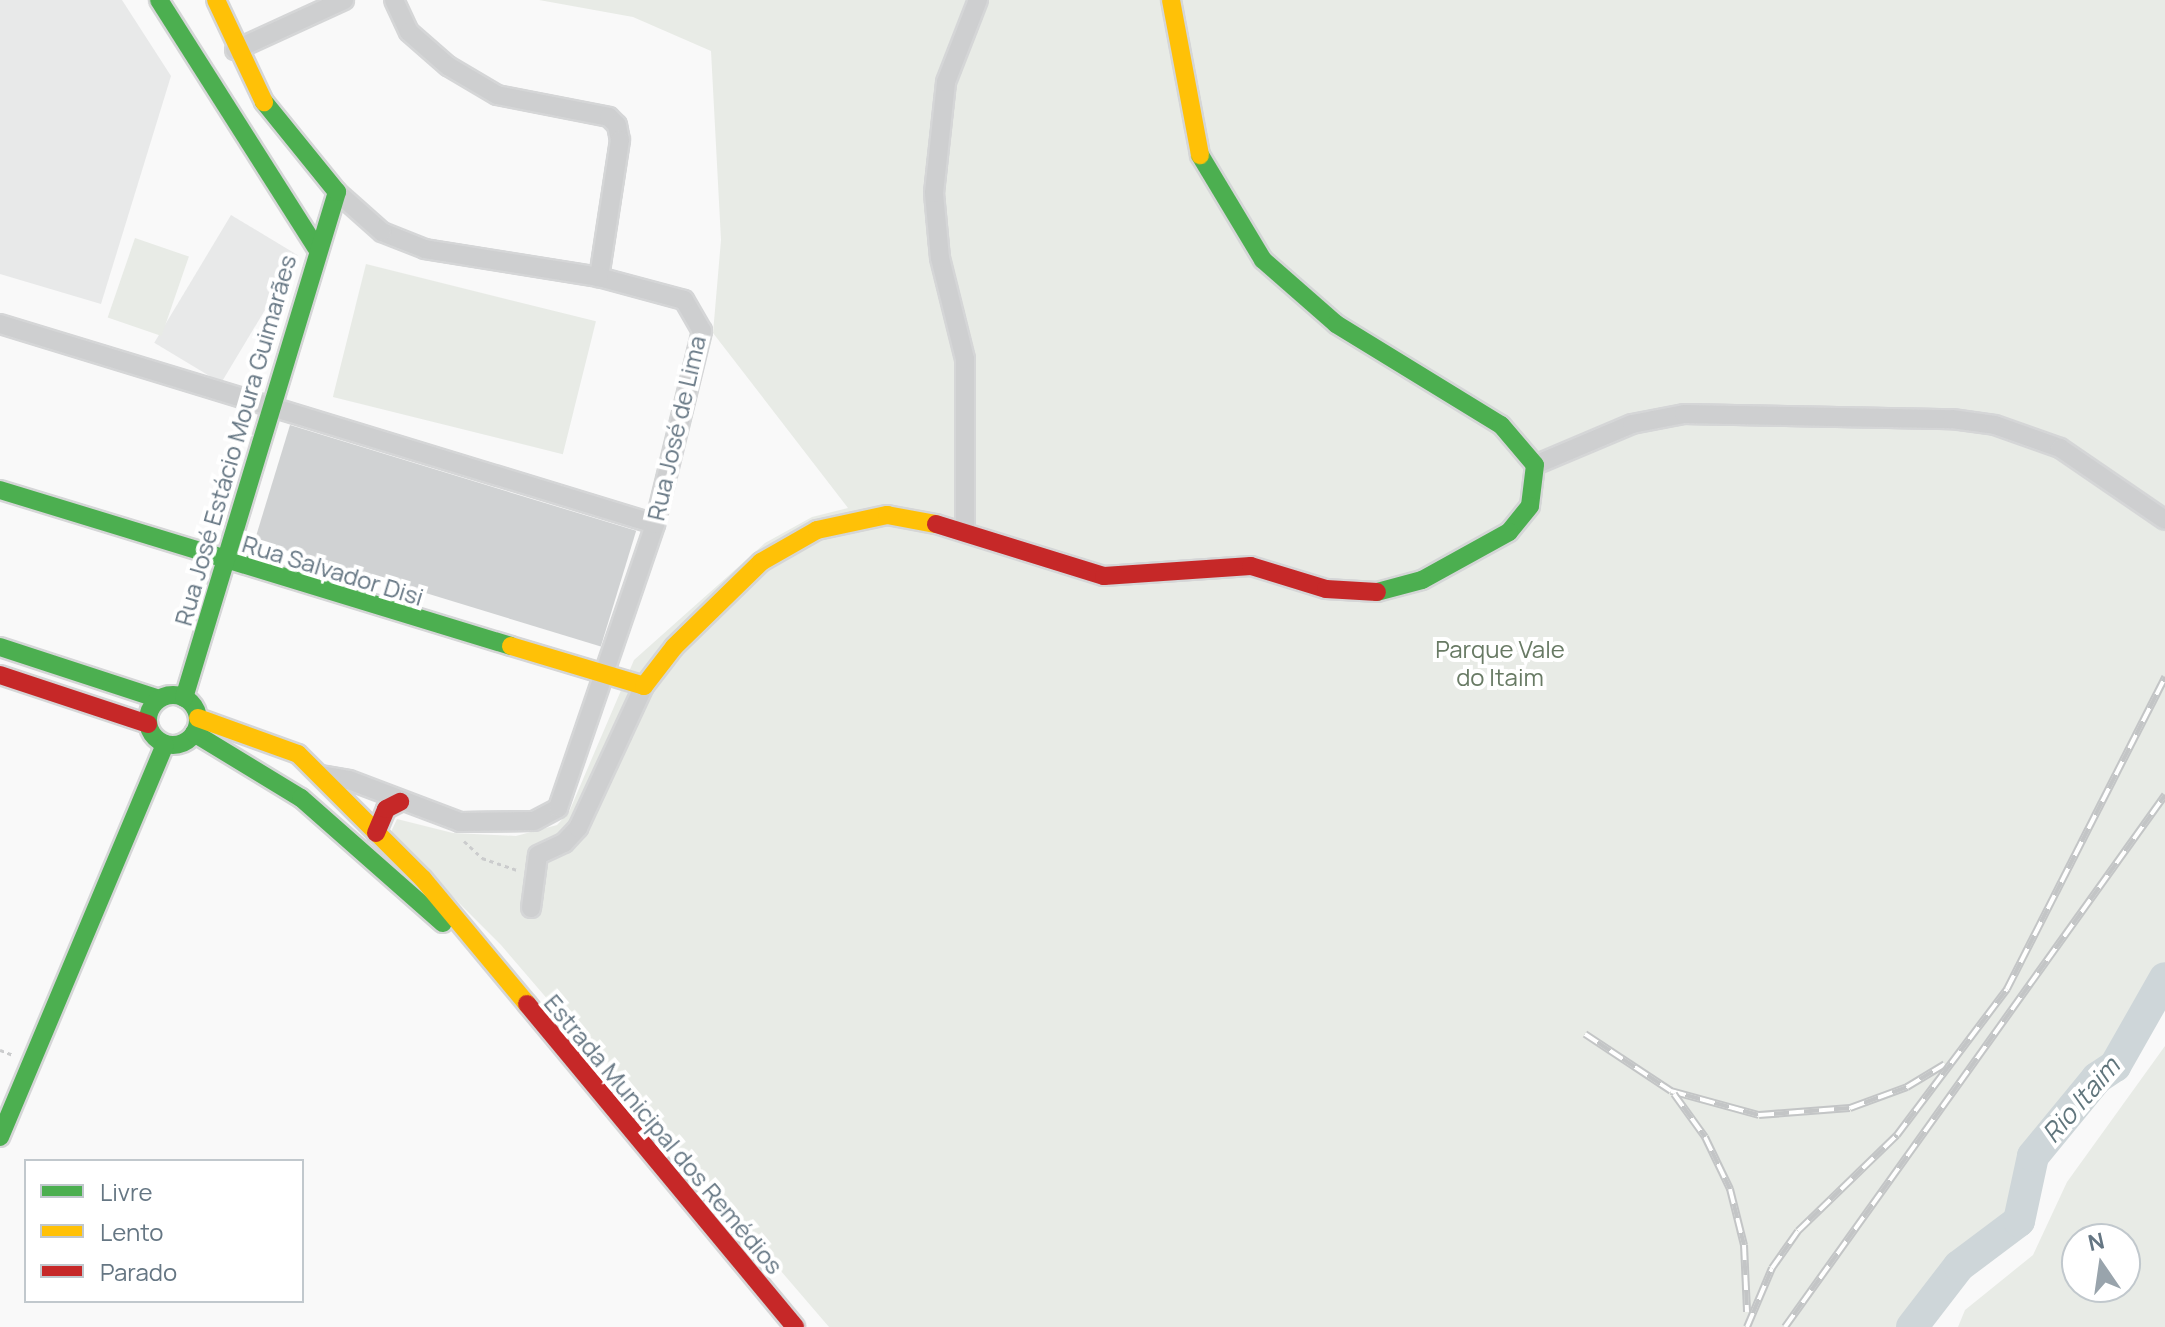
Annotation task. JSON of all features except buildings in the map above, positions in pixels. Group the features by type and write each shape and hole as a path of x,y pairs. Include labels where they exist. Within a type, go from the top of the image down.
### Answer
{"street":[{"name":"Rua José Estácio Moura Guimarães","path":"159,0 316,247 184,698"},
{"path":"216,0 252,87 337,192 316,247"},
{"path":"235,50 344,0"},
{"path":"394,0 409,32 448,66 497,95 609,117 617,125 620,140 599,277"},
{"path":"965,530 965,359 940,258 934,193 946,82 978,0"},
{"path":"531,908 538,855 564,843 578,828 644,686 674,647 761,562 817,530 887,515 965,530 1104,576 1251,566 1326,589 1370,594 1422,580 1509,532 1530,506 1535,465 1501,425 1336,324 1263,260 1200,156 1171,0"},
{"name":"Rua José de Lima","path":"337,192 382,232 425,249 599,277 684,300 702,331 655,524 607,678 565,798 548,815 516,823 460,822"},
{"path":"0,324 268,410 655,524"},
{"path":"1535,465 1632,424 1684,414 1952,419 1995,425 2060,448 2165,520"},
{"name":"Rua Salvador Disi","path":"0,490 607,678 644,686"},
{"path":"0,647 159,699 184,698 196,726 178,744 165,744 148,724 0,675"},
{"path":"148,724 159,699"},
{"name":"Estrada Municipal dos Remédios","path":"196,726 298,754 321,775 423,879 496,971 795,1327"},
{"name":"Estrada Municipal dos Remédios","path":"196,726 287,788 496,971"},
{"path":"0,1137 165,744"},
{"path":"287,788 321,775 349,780 400,802 460,822"},
{"path":"376,833 386,809 400,802"}],"path":[{"path":"460,822 465,843 482,858 535,872"}],"shaded area":[{"path":"0,0 122,0 171,76 101,304 0,274"},
{"path":"231,215 298,255 221,383 154,343"}],"green space":[{"name":"Parque Vale do Itaim","path":"539,0 2165,0 2165,978 2115,1066 2033,1156 2019,1221 1959,1266 1920,1311 1915,1327 829,1327 501,945 390,834 397,819 453,833 516,836 557,825 569,812 634,660 765,543 812,517 848,508 713,333 721,240 711,51 633,17"},
{"path":"135,238 189,257 162,336 108,317"},
{"path":"366,264 596,321 563,454 333,397"},
{"path":"2165,1046 2165,1327 1958,1327 1965,1310 2033,1255 2067,1182"}],"waterway":[{"name":"Rio Itaim","path":"1912,1327 1959,1266 2019,1221 2033,1156 2097,1078 2115,1066 2165,978"}],"railway":[{"path":"1747,1327 1772,1268 1798,1231 1897,1135 2007,989 2165,677"},
{"path":"1785,1327 2165,795"},
{"path":"1585,1034 1671,1091 1759,1115 1850,1108 1907,1087 1945,1064"},
{"path":"1674,1094 1705,1137 1730,1189 1744,1245 1747,1312"}],"traffic: fast":[{"path":"159,0 316,247"},
{"path":"184,698 337,192 264,102"},
{"path":"1200,155 1263,260 1336,324 1501,425 1535,465 1530,506 1509,532 1422,580 1377,592"},
{"path":"0,490 511,646"},
{"path":"0,647 159,699"},
{"path":"173,695 191,702 198,720 191,738 173,745 155,738 148,720 155,702 173,695"},
{"path":"194,733 301,798 443,923"},
{"path":"0,1137 165,744"}],"traffic: slow":[{"path":"216,0 264,102"},
{"path":"1171,0 1200,155"},
{"path":"511,646 644,686 674,647 761,562 817,530 887,515 936,524"},
{"path":"198,718 298,754 423,879 527,1004"}],"traffic: jam":[{"path":"936,524 1104,576 1251,566 1326,589 1377,592"},
{"path":"0,675 148,724"},
{"path":"376,833 386,809 400,802"},
{"path":"527,1004 795,1327"}]}
